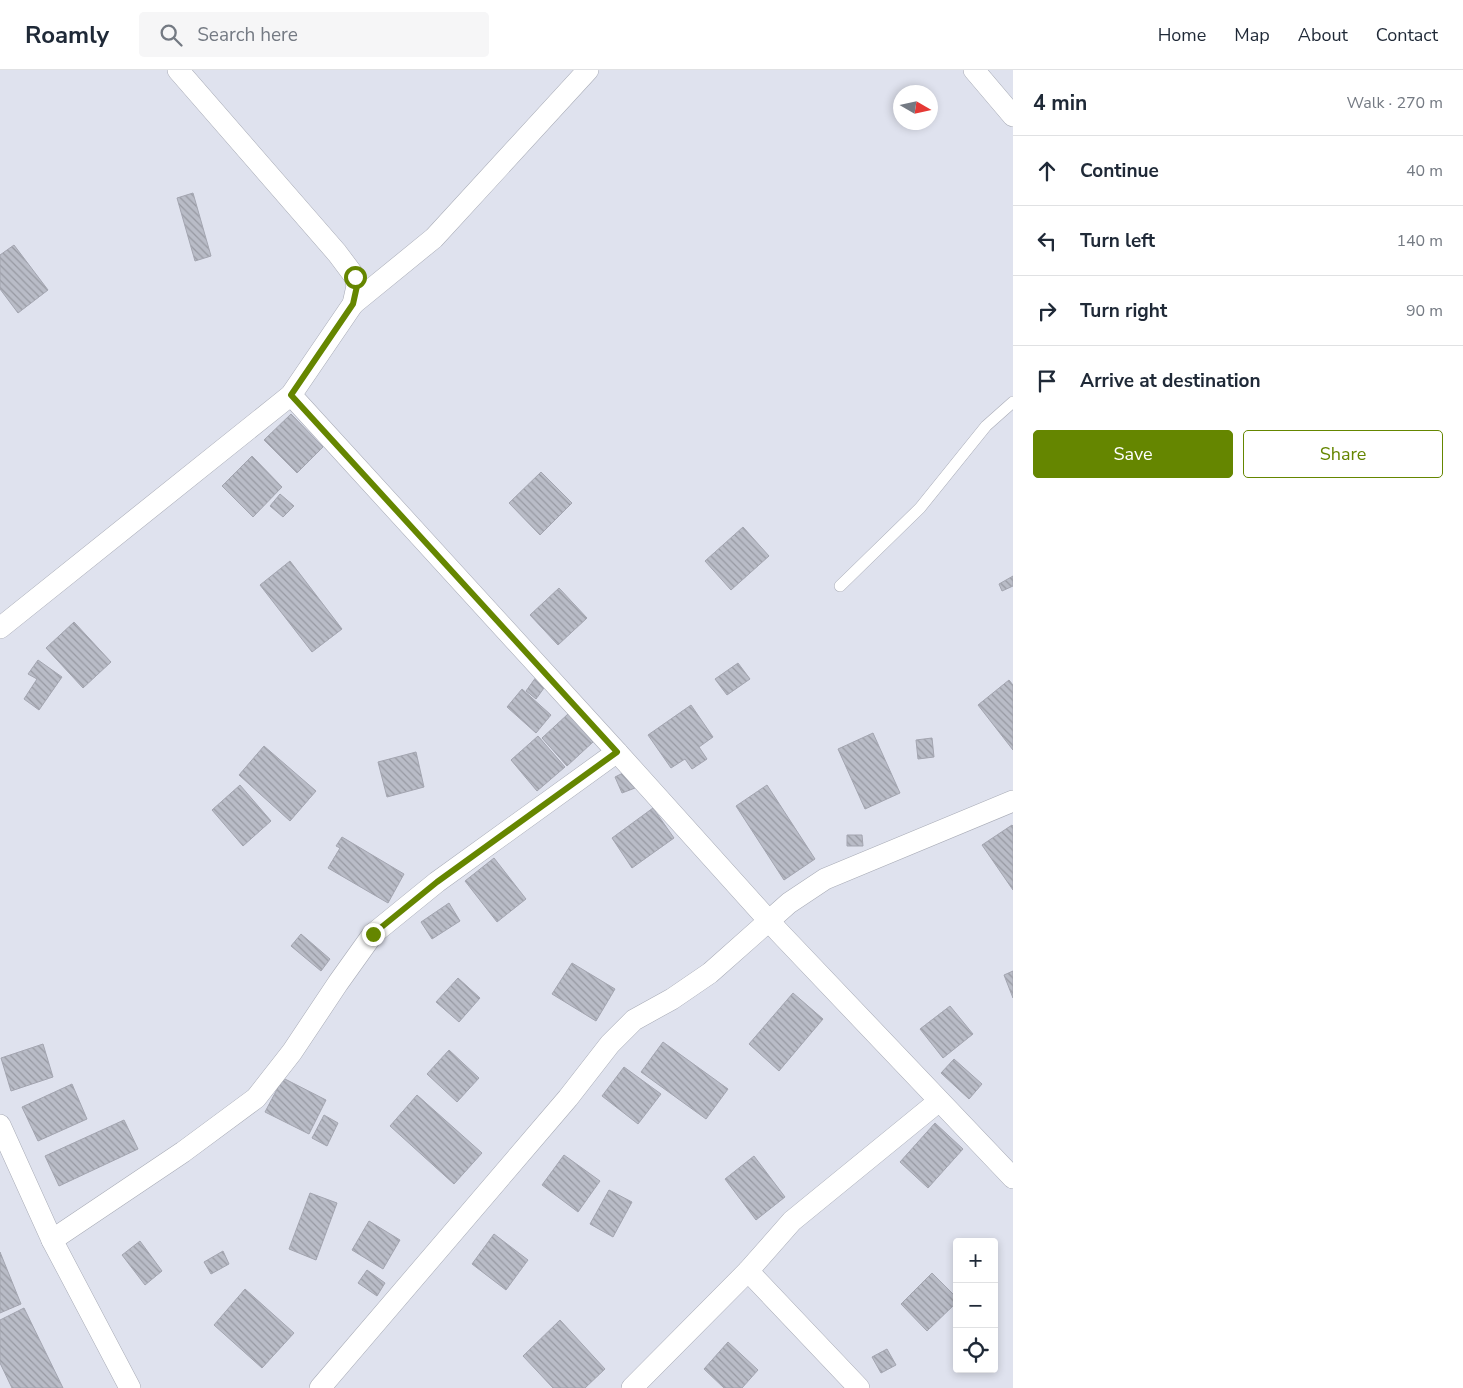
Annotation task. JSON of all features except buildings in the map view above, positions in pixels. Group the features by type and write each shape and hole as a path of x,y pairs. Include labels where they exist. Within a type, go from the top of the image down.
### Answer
{"street":[{"path":"178,70 337,253 355,277 357,286 353,304"},
{"path":"0,628 291,395 353,304 434,238 588,70"},
{"path":"974,70 1013,116"},
{"path":"291,395 792,946 1013,1178"},
{"path":"52,1240 183,1152 256,1098 292,1052 373,934 437,882 617,752"},
{"path":"320,1388 568,1098 610,1044 634,1020 672,999 710,972 789,903 825,879 1013,801"},
{"path":"632,1388 748,1271 792,1221 939,1100"},
{"path":"0,1125 52,1240 130,1388"},
{"path":"748,1271 859,1388"}],"lane":[{"path":"840,586 920,508 986,426 1013,402"}],"route":[{"path":"355,277 357,286 353,304 291,395 617,752 437,882 373,934"}]}
